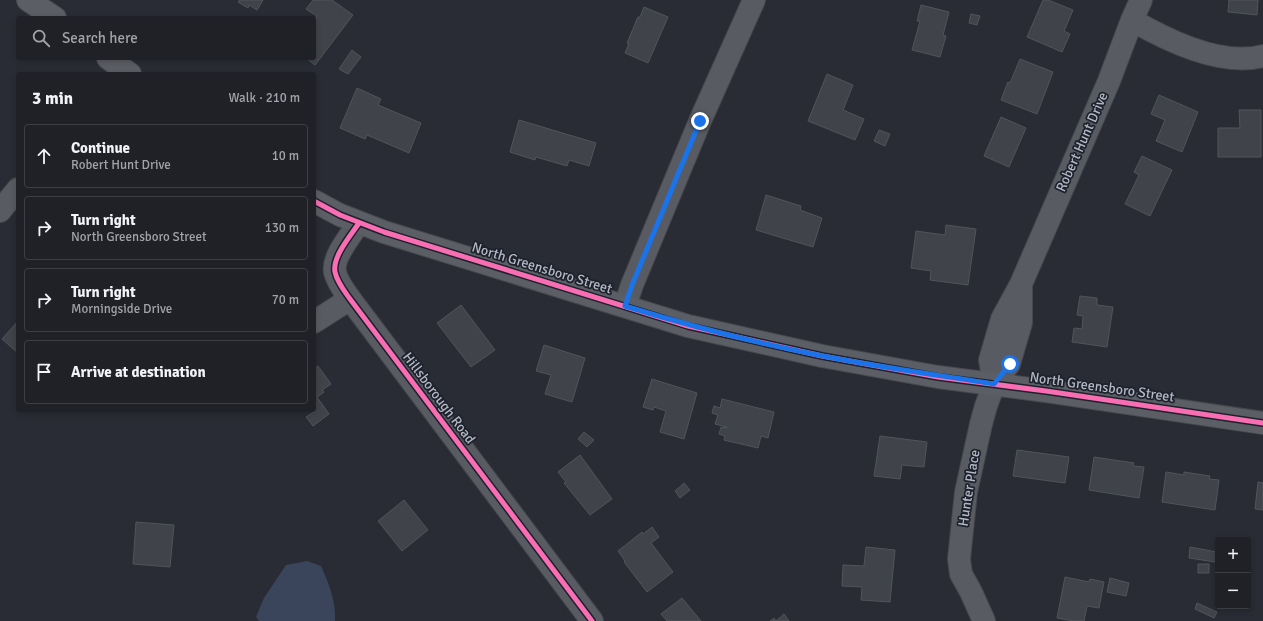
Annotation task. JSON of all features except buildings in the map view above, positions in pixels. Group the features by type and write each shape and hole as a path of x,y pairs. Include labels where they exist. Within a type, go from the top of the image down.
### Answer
{"main road":[{"path":"28,0 52,16"},
{"path":"316,202 359,223"},
{"name":"North Greensboro Street","path":"359,223 688,326 822,356 938,377 1046,390 1263,423"}],"street":[{"path":"625,306 632,285 700,121 754,0"},
{"name":"Robert Hunt Drive","path":"994,384 1010,364 1021,323 1021,284 1109,81 1141,0"},
{"path":"1132,20 1173,41 1219,57 1241,59 1263,56"},
{"path":"0,211 16,191"},
{"name":"Hillsborough Road","path":"359,223 341,249 335,265 336,277 350,299 592,621"},
{"path":"316,321 350,299"},
{"name":"Hunter Place","path":"984,621 972,592 961,574 959,559 966,492 981,424 994,384"}],"water":[{"path":"307,561 321,566 333,600 335,621 259,621 256,617 264,598 286,565"}],"cycle path":[{"path":"316,202 340,215 384,232 688,326 822,356 938,377 1046,391 1263,423"},
{"path":"359,223 343,246 336,260 335,272 341,287 592,621"}],"route":[{"path":"700,121 632,285 625,306 688,326 822,356 938,377 994,384 1010,364"}]}
